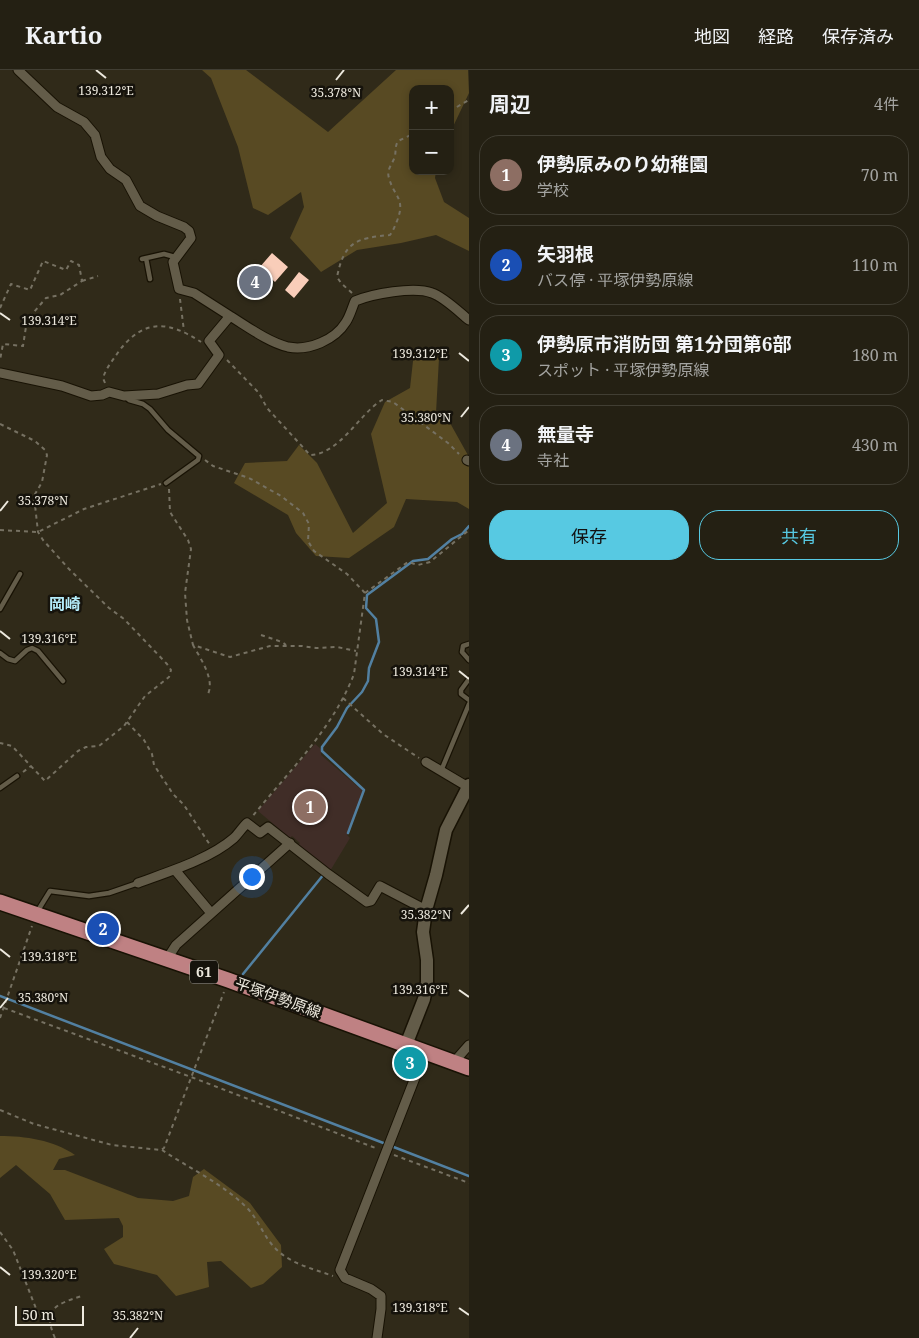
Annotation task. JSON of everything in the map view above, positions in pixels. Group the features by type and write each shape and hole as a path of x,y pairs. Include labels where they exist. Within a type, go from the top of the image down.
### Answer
{"main road":[{"name":"平塚伊勢原線","path":"0,902 228,980 469,1068"}],"street":[{"path":"18,70 57,107 84,122 94,135 101,157 110,169 126,180 140,206 189,231 192,238 175,257 173,262 179,289 194,293 274,342 290,347 310,346 332,338 346,323 355,301 366,296 414,290 432,293 456,308 469,320"},
{"path":"0,373 62,386 91,396 109,392 124,396 158,394 187,385 198,384 219,354 209,341 230,316"},
{"path":"406,1046 424,999 428,982 423,932 426,910 446,830 469,786 426,762"},
{"path":"138,883 175,870 214,850 233,838 247,824 260,833 268,827 367,902 371,901 380,886 426,910"},
{"path":"167,959 176,945 290,844"},
{"path":"175,870 212,913"},
{"path":"454,1062 469,1046"},
{"path":"377,1338 381,1309 380,1296 372,1289 344,1278 340,1270 424,1052"}],"lane":[{"path":"150,280 144,258 164,254 175,257"},
{"path":"124,396 128,400 143,404 150,409 168,430 199,456 198,460 166,483"},
{"path":"0,609 20,574"},
{"path":"469,644 464,646 462,652 469,660"},
{"path":"0,652 8,659 15,660 32,648 38,651 63,681"},
{"path":"469,679 461,690 461,694 469,700"},
{"path":"441,771 469,704"},
{"path":"0,788 17,776"},
{"path":"36,914 50,891 89,896 109,893 138,883"}],"path":[{"path":"454,109 469,100"},
{"path":"359,300 337,277 340,261 351,244 377,236 390,235 392,232 401,211 400,200 388,177 388,168 395,157 398,141 409,136"},
{"path":"0,308 11,284 30,290 43,261 66,270 71,261 79,265 82,281"},
{"path":"0,360 3,344 23,346 27,320 46,298 60,295 82,281 98,276"},
{"path":"179,289 184,331"},
{"path":"109,392 103,378 105,370 123,346 140,330 154,325 184,331 207,346 211,345"},
{"path":"219,354 259,393 267,408 310,455 317,455 338,442 374,405 382,400 393,402 448,443 468,461"},
{"path":"0,424 35,442 46,450 47,456 42,482 34,496 38,532 50,549 109,608 124,619 167,664 170,670 169,677 145,696 127,722 99,746 86,747 78,751 45,782 12,746 0,743"},
{"path":"199,456 213,466 249,478 281,496 303,513 309,524 308,541 314,551 347,574 365,593"},
{"path":"0,530 38,532 84,509 166,483 169,489 170,512 188,540 190,549 185,593 187,620 193,645 206,669 211,688 208,694"},
{"path":"247,824 325,727 343,698 354,674 365,593 408,562 418,565 430,562 469,530"},
{"path":"261,635 282,642 287,646"},
{"path":"193,645 230,657 270,646 337,647 356,651"},
{"path":"343,698 383,734 426,762"},
{"path":"127,722 144,740 152,754 154,765 214,850"},
{"path":"17,776 31,766"},
{"path":"0,1018 36,914"},
{"path":"161,1150 164,1148 228,980"},
{"path":"4,1007 469,1183"},
{"path":"0,1110 34,1124 112,1145 161,1150 214,1181 246,1205 275,1248 291,1260 335,1277 342,1274"},
{"path":"0,1232 13,1250 39,1316 50,1321"},
{"path":"55,1338 50,1321 51,1312 58,1304 82,1296"}],"shaded area":[{"path":"202,70 246,70 328,132 396,70 468,70 469,93 454,125 454,85 409,85 409,175 435,175 444,202 469,218 469,251 436,235 357,250 321,272 290,238 304,207 301,192 268,215 253,208 238,147 211,78"},
{"path":"414,352 439,358 436,413 450,423 469,457 469,509 457,502 406,499 394,527 349,558 316,556 296,533 288,515 234,483 245,463 287,461 299,445 317,463 353,533 387,503 371,434 385,402 410,388"},
{"path":"315,744 321,749 321,755 364,792 347,835 350,838 330,871 298,845 300,843 292,836 290,838 258,811"},
{"path":"0,1136 29,1138 49,1142 67,1150 75,1155 59,1159 53,1170 65,1170 138,1198 173,1201 189,1196 193,1177 204,1169 250,1203 281,1245 282,1267 263,1284 251,1288 221,1261 207,1262 209,1287 176,1296 157,1275 114,1264 104,1249 123,1237 123,1226 119,1218 65,1220 50,1194 16,1165 0,1178"}],"building":[{"path":"272,253 288,267 275,282 259,268"},
{"path":"299,272 309,280 294,298 285,290"},
{"path":"406,1058 415,1061 413,1067 405,1064"}],"waterway":[{"path":"348,833 364,790 322,751 322,747 337,727 347,708 362,692 368,681 369,668 379,642 376,619 366,608 367,595 413,561 428,559 452,539 462,534 469,526"},
{"path":"243,974 324,874"},
{"path":"0,996 386,1144"},
{"path":"391,1146 469,1176"}],"place":[{"name":"無量寺","path":"255,282"},
{"name":"伊勢原みのり幼稚園","path":"310,807"},
{"name":"矢羽根","path":"103,929"},
{"name":"伊勢原市消防団 第1分団第6部","path":"410,1063"}],"district":[{"name":"岡崎","path":"65,604"}]}
